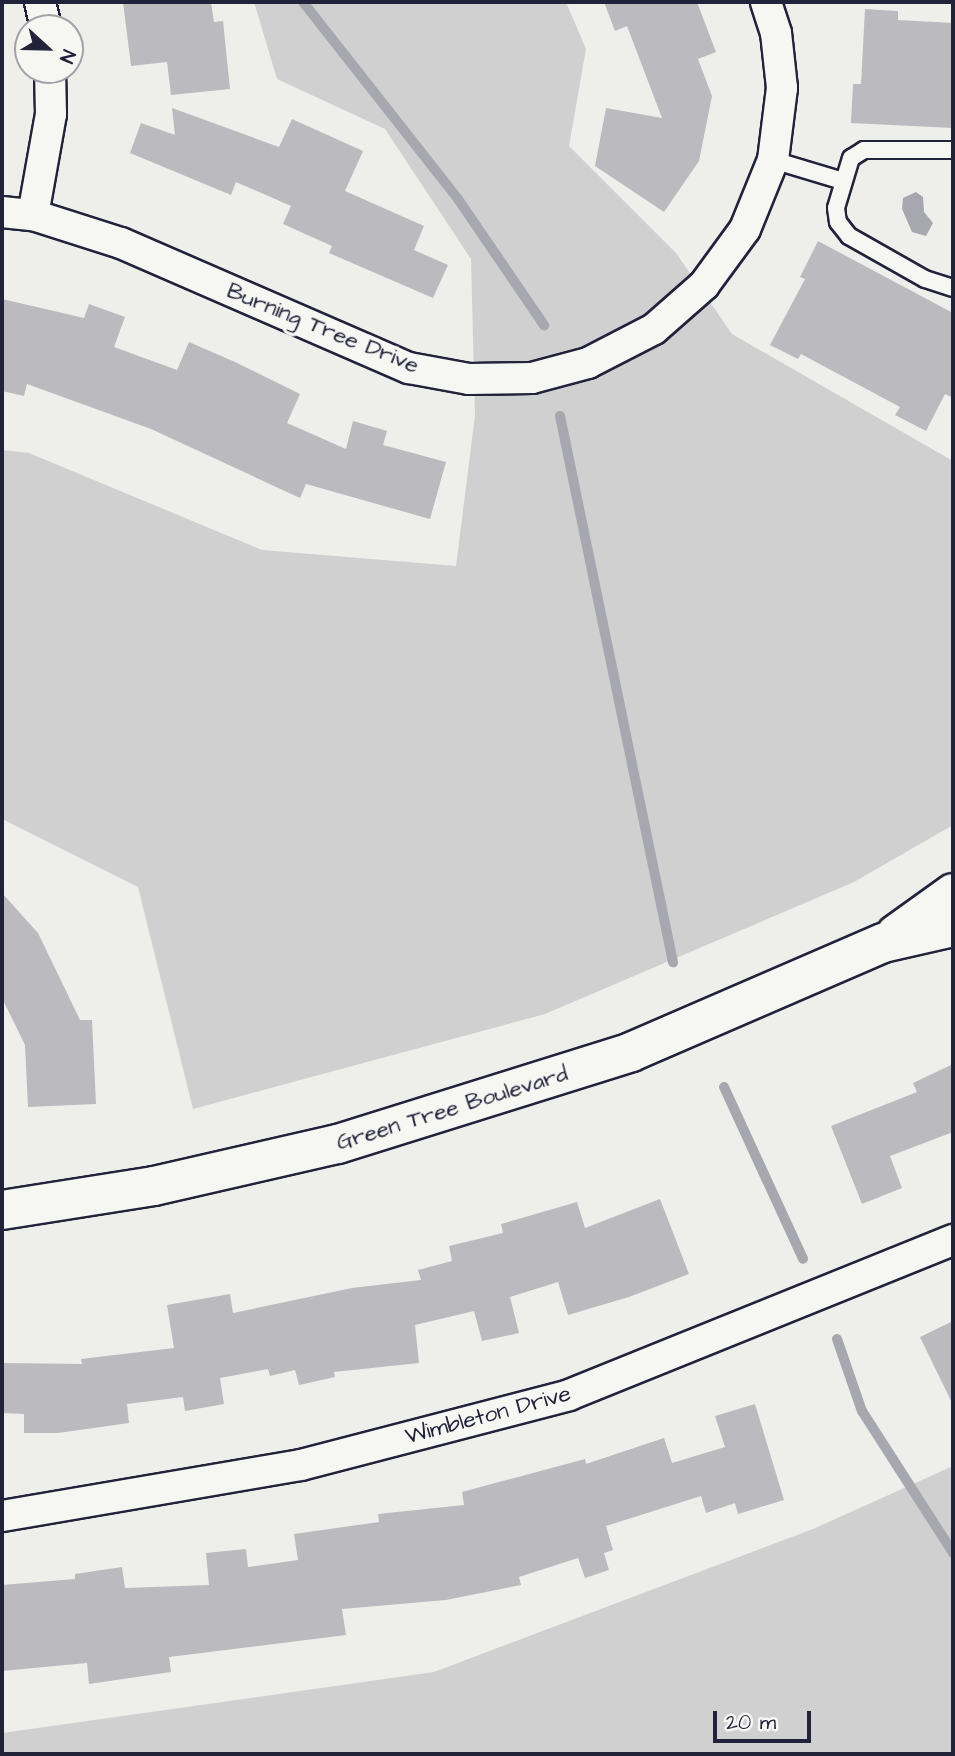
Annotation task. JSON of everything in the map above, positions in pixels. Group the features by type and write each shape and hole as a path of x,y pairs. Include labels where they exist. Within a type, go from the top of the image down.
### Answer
{"main road":[{"name":"Green Tree Boulevard","path":"883,943 953,893"},
{"name":"Green Tree Boulevard","path":"2,1210 154,1186 338,1144 631,1052 883,943 953,928"}],"street":[{"name":"Burning Tree Drive","path":"2,212 33,215 121,243 409,368 469,379 532,378 588,363 654,329 704,285 745,229 773,160 782,88 776,33 766,2"},
{"path":"33,215 51,114 50,84"},
{"name":"Wimbleton Drive","path":"2,1516 301,1465 569,1395 953,1240"}],"lane":[{"path":"953,150 864,150 851,158 836,208 838,222 849,236 925,279 953,288"},
{"path":"773,160 843,181"}],"shaded area":[{"path":"254,2 566,2 586,49 569,146 676,253 732,334 953,461 953,825 854,882 545,1014 193,1109 138,887 2,819 2,450 29,453 262,550 456,566 475,415 471,259 385,129 277,79"},
{"path":"916,192 923,197 924,212 933,223 926,236 912,232 902,209 903,198"},
{"path":"953,1466 953,1754 2,1754 2,1733 434,1672 813,1529"}],"building":[{"path":"123,2 211,2 214,22 223,21 230,89 171,95 167,62 131,66"},
{"path":"604,2 697,2 716,52 698,59 712,96 699,161 664,212 595,166 606,108 662,118 627,26 615,31"},
{"path":"865,9 898,11 898,20 953,23 953,128 851,123 853,84 861,84"},
{"path":"172,108 279,147 292,119 363,151 345,191 424,226 414,250 448,265 433,298 329,253 332,246 283,224 291,206 236,182 231,195 130,153 141,123 175,135"},
{"path":"818,241 953,313 953,398 945,394 926,431 895,415 900,407 801,354 798,359 770,345 805,279 800,277"},
{"path":"2,299 84,318 89,304 125,317 114,347 177,370 189,342 235,362 300,394 287,423 346,449 353,421 387,431 383,445 446,462 430,519 306,484 300,498 151,429 27,384 24,396 2,391"},
{"path":"2,893 38,933 80,1020 92,1020 96,1104 28,1107 25,1045 2,998"},
{"path":"953,1064 953,1132 890,1156 902,1188 862,1204 831,1126 917,1092 913,1083"},
{"path":"660,1199 689,1274 629,1297 568,1315 558,1282 510,1297 519,1333 482,1341 474,1311 415,1325 419,1363 334,1372 335,1377 299,1385 295,1370 270,1376 268,1369 220,1378 224,1404 185,1411 183,1397 127,1404 129,1423 58,1433 24,1433 24,1414 2,1413 2,1363 82,1364 81,1359 174,1348 167,1305 230,1294 233,1313 352,1288 421,1280 418,1270 452,1261 449,1246 503,1233 501,1224 577,1202 585,1228"},
{"path":"953,1321 953,1405 920,1337"},
{"path":"755,1404 784,1500 738,1514 735,1503 706,1513 701,1496 606,1526 613,1550 604,1553 609,1570 585,1578 578,1558 519,1577 521,1585 446,1600 342,1609 346,1635 169,1657 171,1672 89,1684 87,1663 2,1671 2,1585 75,1579 75,1574 122,1567 125,1588 209,1585 206,1553 246,1549 248,1567 298,1560 294,1534 379,1522 378,1514 464,1505 462,1492 585,1459 586,1464 664,1438 672,1463 725,1447 715,1416"}],"waterway":[{"path":"303,2 458,199 544,325"},
{"path":"560,416 673,962"},
{"path":"724,1087 803,1259"},
{"path":"837,1339 862,1411 953,1553"}]}
